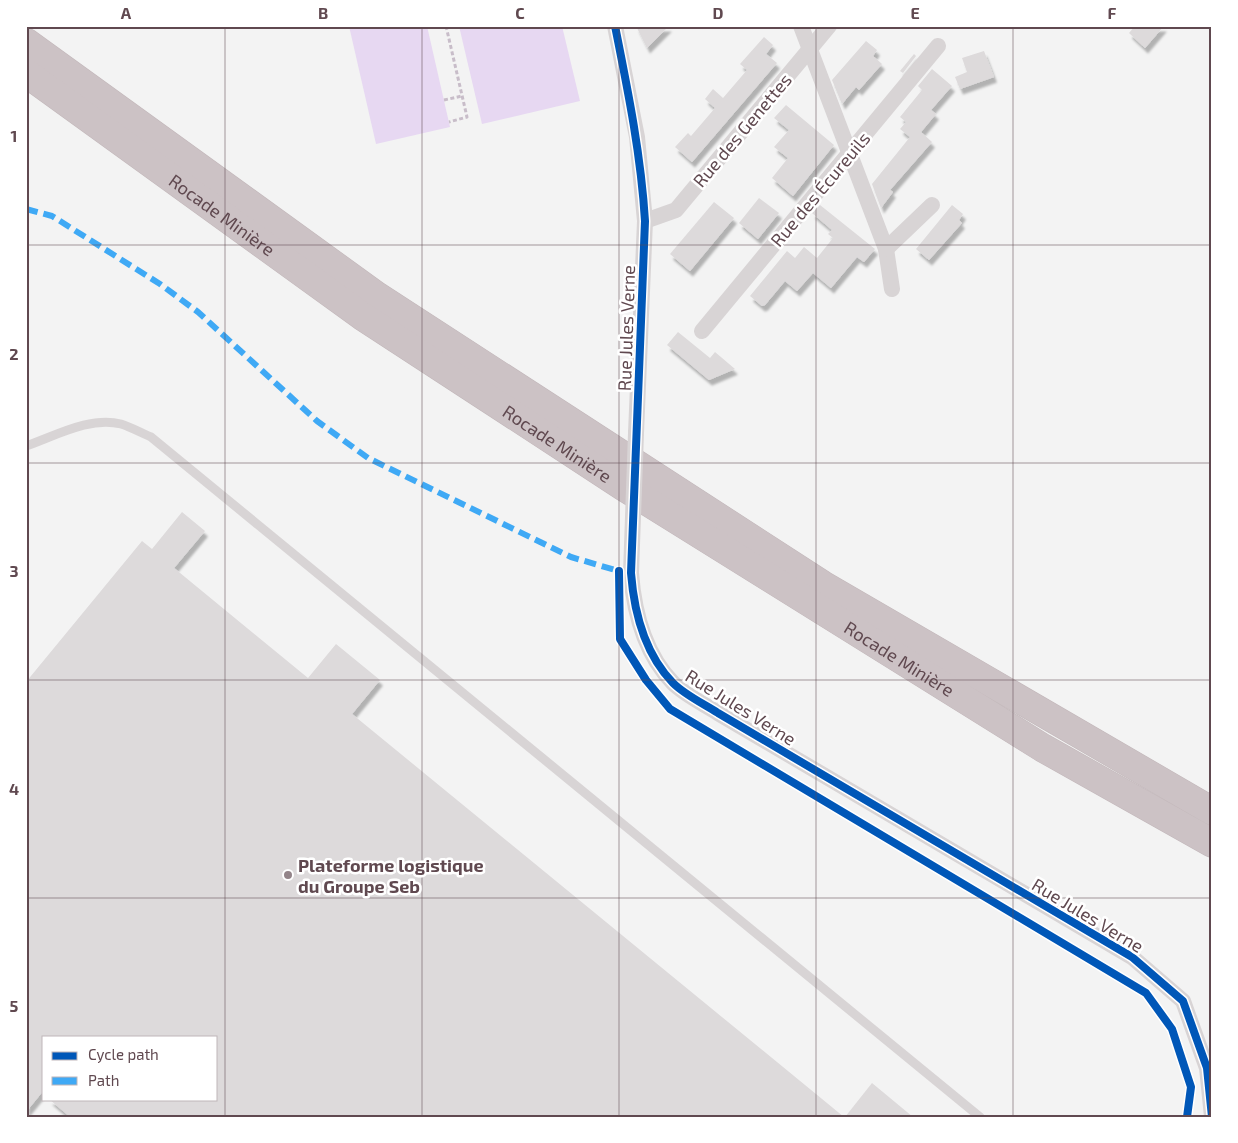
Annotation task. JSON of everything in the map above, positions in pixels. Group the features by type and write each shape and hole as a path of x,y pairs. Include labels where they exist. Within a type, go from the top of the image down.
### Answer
{"highway":[{"name":"Rocade Minière","path":"26,42 394,306 823,585 1212,811"},
{"name":"Rocade Minière","path":"26,72 362,316 591,466 1043,748 1212,843"}],"street":[{"name":"Rue Jules Verne","path":"615,26 637,137 645,222 631,572 640,626 652,654 674,683 718,714 1132,957 1183,1001 1207,1068 1211,1116"},
{"path":"801,26 886,249 892,289"},
{"name":"Rue des Genettes","path":"645,222 676,210 828,26"},
{"name":"Rue des Écureuils","path":"702,331 938,46"},
{"path":"886,249 932,205"}],"lane":[{"path":"26,446 80,426 101,422 121,424 150,437 980,1117"}],"path":[{"path":"446,26 467,117 449,122"},
{"path":"444,100 462,96"},
{"path":"620,610 620,638 646,680 670,710 1146,992 1172,1029 1191,1087 1187,1117"}],"shaded area":[{"path":"349,26 427,26 450,127 376,144"},
{"path":"459,26 562,26 580,101 482,124"}],"building":[{"path":"636,26 669,26 647,48"},
{"path":"1135,26 1164,26 1145,48 1129,33"},
{"path":"764,37 773,45 766,54 777,63 692,162 675,147 688,133 691,136 715,108 705,99 713,89 723,98 747,70 740,64"},
{"path":"866,41 877,50 873,56 882,64 859,90 856,87 842,104 832,80"},
{"path":"984,51 994,77 960,89 955,77 967,72 962,58"},
{"path":"914,54 916,56 903,73 900,71"},
{"path":"932,69 952,86 931,110 936,114 921,132 932,142 890,190 893,192 881,208 872,184 910,137 900,129 906,122 900,117 922,90 918,86"},
{"path":"786,105 834,145 793,196 772,178 788,158 774,147 789,130 774,118"},
{"path":"759,198 779,213 758,239 739,223"},
{"path":"714,202 734,218 690,271 670,254"},
{"path":"820,205 875,249 864,262 857,257 831,288 813,273 797,291 785,281 765,305 762,306 750,296 787,251 795,258 804,247 817,258 833,238 828,234 832,230 812,213"},
{"path":"952,205 963,214 959,220 962,223 929,260 916,249"},
{"path":"678,332 710,358 715,352 735,369 709,380 667,345"},
{"name":"Plateforme logistique du Groupe Seb","path":"182,512 205,531 174,568 308,678 336,644 380,680 352,714 844,1117 70,1117 50,1100 218,1100 218,1036 42,1036 42,1092 26,1112 26,682 142,541 152,549"},
{"path":"872,1083 913,1117 845,1117"}],"marked path":[{"path":"26,209 52,216 160,284 198,312 317,421 368,458 571,557 622,572"}],"cycle path":[{"path":"615,26 637,147 645,221 631,573 638,617 642,631 655,659 673,683 695,699 1132,957 1183,1001 1207,1068 1212,1117"},
{"path":"619,571 620,639 646,680 670,709 1146,993 1172,1029 1191,1087 1187,1117"}],"place":[{"name":"Plateforme logistique du Groupe Seb","path":"288,875"}]}
